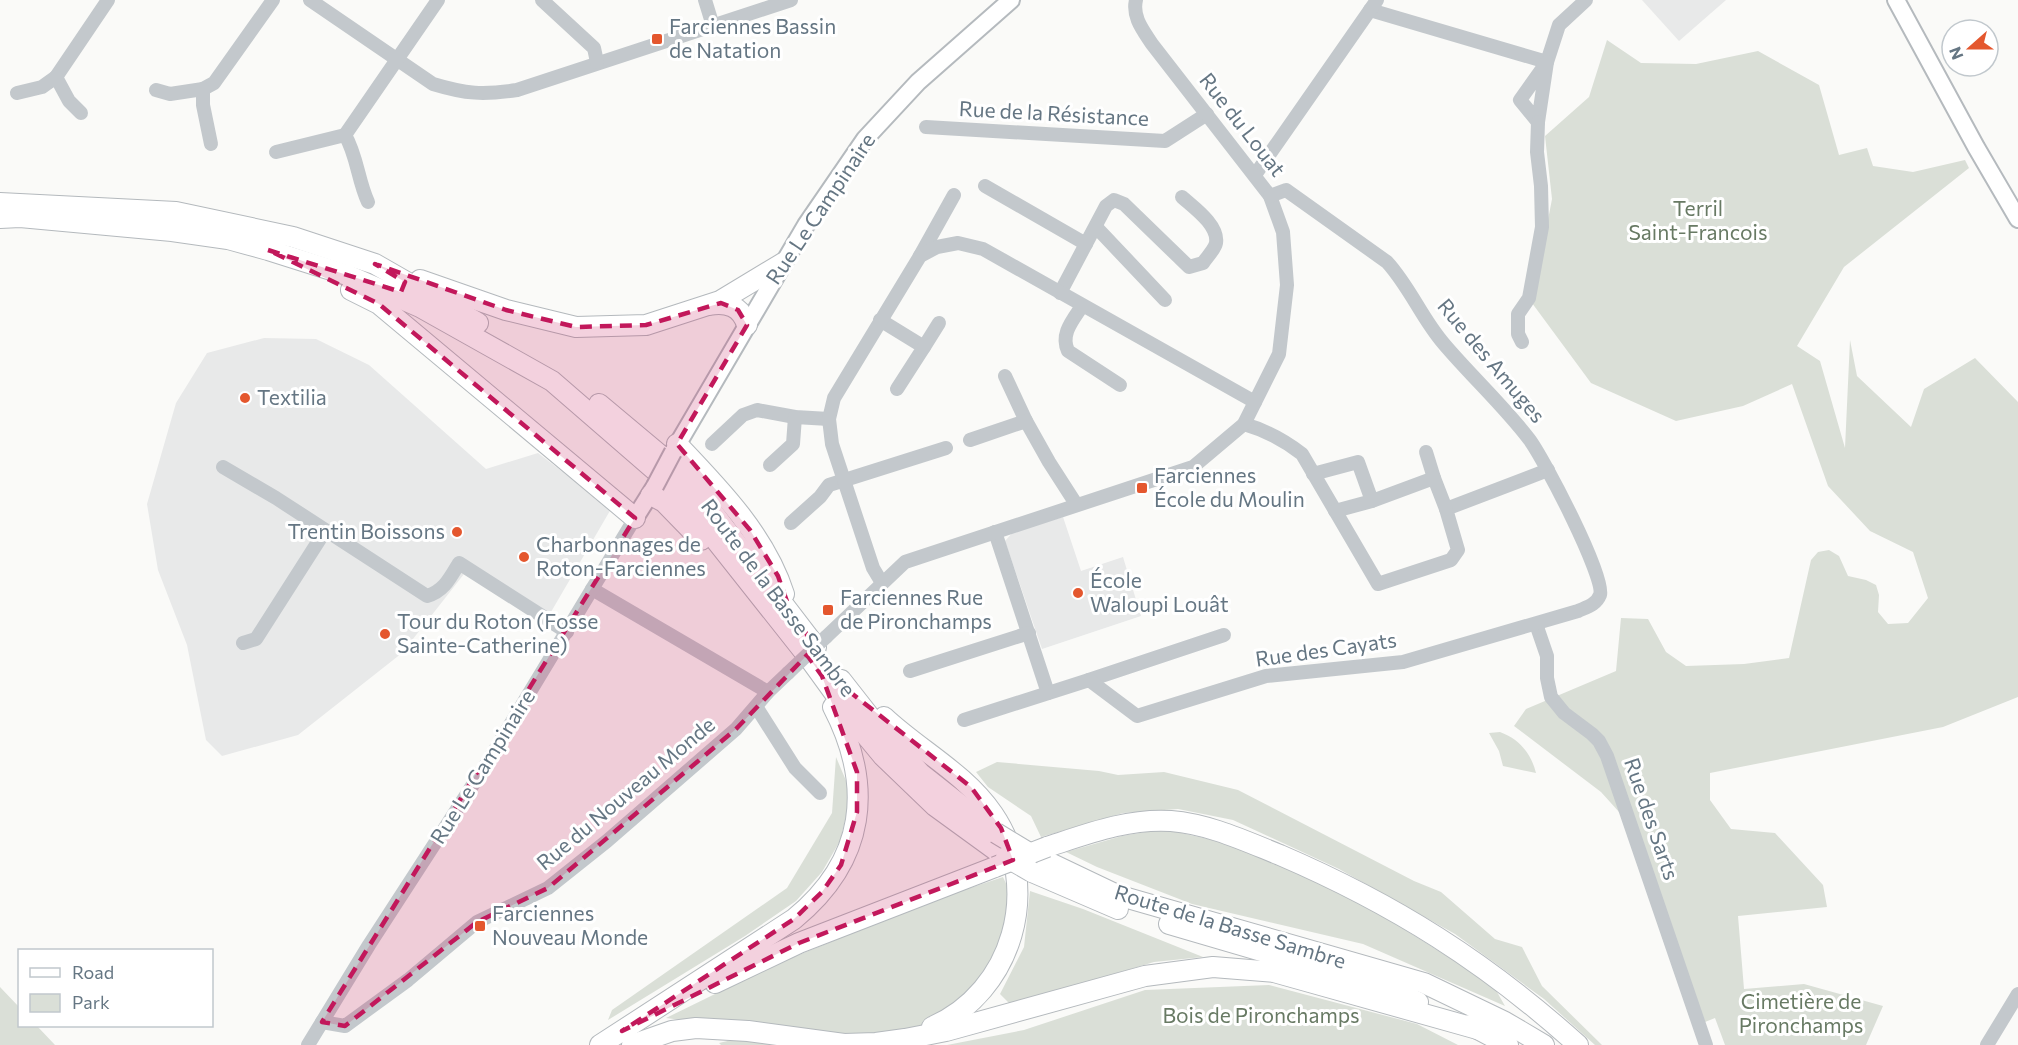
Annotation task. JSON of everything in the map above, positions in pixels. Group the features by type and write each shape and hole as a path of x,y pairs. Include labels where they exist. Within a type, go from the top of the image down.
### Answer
{"highway":[{"name":"Route de la Basse Sambre","path":"0,203 176,212 293,237 375,264 559,370 685,476 850,693 892,743 920,773 996,833 1114,908 1385,987 1481,1030 1508,1045"},
{"name":"Route de la Basse Sambre","path":"0,218 20,217 172,231 228,239 347,275 420,306 552,381 672,484 859,727 897,770 998,861 1036,857 1117,896 1424,984 1505,1022 1544,1045"},
{"path":"268,250 379,304 635,518"},
{"path":"375,264 506,310 576,327 646,325 720,302 783,263"},
{"path":"709,305 721,303 734,307 742,314 747,325"},
{"path":"675,448 722,492 750,530 778,576 791,613"},
{"path":"653,491 697,535 728,576 754,599 770,609"},
{"path":"627,1038 668,999 794,919 822,892 841,865 854,831 858,793 857,772 843,727 830,702 822,676"},
{"path":"850,693 875,708 902,734 971,788 993,814 1014,860 1017,909 1014,932 1005,956 992,977 959,1011 937,1025 905,1039"},
{"path":"627,1038 726,978 799,943 998,861 1036,857 1111,827 1151,821 1171,821 1193,824 1245,841 1356,891 1441,938 1529,1002 1578,1045"},
{"path":"600,1045 627,1038 696,1028 748,1031 844,1044 876,1043 946,1031 1144,976 1213,967 1274,972 1481,1030"}],"main road":[{"name":"Rue Le Campinaire","path":"635,518 653,491 675,448 806,225 870,133 918,82 1011,0"},
{"path":"1896,0 2018,219"}],"street":[{"path":"17,93 42,87 56,77 108,0"},
{"path":"156,90 170,94 204,89 214,83 273,0"},
{"path":"310,0 433,84 479,94 517,90 791,0"},
{"path":"276,152 345,135 438,0"},
{"path":"542,0 594,48 597,62"},
{"path":"705,0 713,26"},
{"name":"Rue du Louat","path":"768,692 905,562 1192,467 1244,424 1279,354 1287,285 1283,232 1270,196 1152,44 1137,21 1136,0"},
{"path":"1522,342 1518,333 1518,314 1529,298 1542,227 1537,152 1538,122 1547,62 1559,26 1586,0"},
{"path":"1255,175 1373,5 1547,62"},
{"path":"1538,122 1520,100 1547,62"},
{"path":"56,77 69,101 81,113"},
{"path":"204,89 203,105 211,144"},
{"name":"Rue de la Résistance","path":"926,127 1165,141 1207,114"},
{"path":"345,135 368,202"},
{"path":"984,186 1086,244"},
{"name":"Rue des Amuges","path":"1270,196 1286,190 1387,262 1398,273 1443,344 1503,406 1540,453 1586,548 1600,583 1600,595 1593,605 1578,610"},
{"path":"882,583 873,568 843,481 832,444 830,419 834,398 921,256 954,195"},
{"path":"1060,293 1106,206 1114,200 1124,204 1190,267 1203,263 1216,244 1213,227 1182,197"},
{"path":"1096,227 1165,300"},
{"path":"921,256 937,247 958,243 983,249 1255,402"},
{"path":"1082,306 1066,332 1064,343 1068,351 1120,385"},
{"path":"880,320 924,347"},
{"path":"897,389 939,323"},
{"path":"1005,376 1026,421 1076,504"},
{"path":"712,444 743,415 757,410 795,417 830,419"},
{"path":"770,465 793,444 795,417"},
{"path":"970,440 1026,421"},
{"path":"1244,424 1261,429 1290,444 1302,454 1378,584 1451,560 1458,550 1426,452"},
{"path":"791,523 830,485 946,448"},
{"path":"1313,474 1363,460 1372,501"},
{"path":"223,467 276,498 427,596 443,588 459,563 567,632"},
{"path":"1446,509 1548,470"},
{"path":"1335,511 1372,501 1434,478"},
{"name":"Rue Le Campinaire","path":"308,1045 369,945 487,763 635,518"},
{"path":"243,643 256,639 326,531"},
{"path":"995,532 1048,693"},
{"path":"592,589 768,692"},
{"name":"Rue des Cayats","path":"1089,680 1137,716 1266,676 1403,662 1578,610"},
{"name":"Rue des Sarts","path":"1536,624 1546,656 1551,697 1564,713 1599,741 1607,756 1706,1045"},
{"path":"910,671 1029,633"},
{"path":"964,720 1224,635"},
{"name":"Rue du Nouveau Monde","path":"322,1022 345,1026 408,980 477,922 548,888 616,833 736,729 757,708 768,692"},
{"path":"757,708 795,768 820,793"},
{"path":"1987,1045 2018,994"}],"highlighted area":[{"path":"268,250 401,292 405,282 375,264 506,310 576,327 646,325 721,303 738,310 747,325 677,444 750,530 778,576 791,613 850,692 971,787 1001,828 1013,860 799,943 622,1031 794,919 822,892 841,865 857,812 857,772 822,676 807,655 736,729 548,888 477,922 345,1026 322,1022 635,518 379,304"}],"shaded area":[{"path":"1642,0 1726,0 1679,41"},
{"path":"264,338 316,339 369,365 486,469 538,453 611,509 544,624 464,574 402,653 298,735 222,756 206,740 187,645 158,570 147,504 176,403 207,353"},
{"name":"École Waloupi Louât","path":"1063,517 1081,571 1123,557 1141,616 1042,649 1005,541 1013,532"}],"green space":[{"path":"1607,40 1641,63 1696,64 1758,51 1819,85 1839,155 1867,148 1873,166 1913,172 1965,160 1969,168 1844,267 1797,346 1820,361 1845,448 1850,340 1857,376 1911,427 1924,389 1975,358 2018,402 2018,697 1943,727 1710,773 1710,800 1731,829 1775,833 1823,885 1827,907 1738,916 1744,989 1804,984 1883,1006 1866,1045 1725,1045 1715,1018 1705,1022 1638,833 1601,792 1514,726 1526,709 1616,671 1621,618 1648,619 1666,652 1686,666 1744,664 1789,658 1811,560 1818,552 1829,550 1839,556 1848,576 1876,585 1879,595 1878,612 1888,624 1908,623 1928,598 1913,552 1870,531 1828,486 1792,384 1743,406 1676,421 1591,383 1532,303 1552,199 1545,136 1589,97"},
{"path":"1500,732 1523,748 1531,759 1536,773 1503,766 1499,751 1489,733"},
{"path":"836,757 847,783 849,804 840,841 822,872 796,901 745,936 608,1020 612,1010 787,888 832,813"},
{"path":"997,762 1099,771 1118,775 1164,772 1238,790 1414,881 1441,892 1495,939 1522,947 1542,986 1602,1045 1595,1045 1544,999 1455,934 1339,869 1233,820 1178,809 1123,813 1041,837 1031,816 988,787 976,772"},
{"path":"1163,829 1235,845 1356,899 1493,985 1505,1006 1363,944 1192,904 1097,867 1066,852 1122,836"},
{"path":"1003,877 1014,901 998,959 961,1000 918,1031 823,1039 666,1018 774,965 934,900"},
{"path":"1030,891 1083,909 1203,957 1154,962 1011,1005 1000,994 1024,947"},
{"name":"Bois de Pironchamps","path":"1269,985 1417,1024 1458,1045 947,1045 1024,1030 1145,990"},
{"path":"0,987 18,1006 18,1027 38,1027 55,1045 0,1045"},
{"path":"736,1039 806,1045 721,1045 719,1043"}],"place":[{"name":"Farciennes Bassin de Natation","path":"657,39"},
{"name":"Textilia","path":"245,398"},
{"name":"Farciennes École du Moulin","path":"1142,488"},
{"name":"Trentin Boissons","path":"457,532"},
{"name":"Charbonnages de Roton-Farciennes","path":"524,557"},
{"name":"École Waloupi Louât","path":"1078,593"},
{"name":"Farciennes Rue de Pironchamps","path":"828,610"},
{"name":"Tour du Roton (Fosse Sainte-Catherine)","path":"385,634"},
{"name":"Farciennes Nouveau Monde","path":"480,926"}],"park label":[{"name":"Terril Saint-Francois","path":"1698,221"},
{"name":"Cimetière de Pironchamps","path":"1801,1014"}]}
